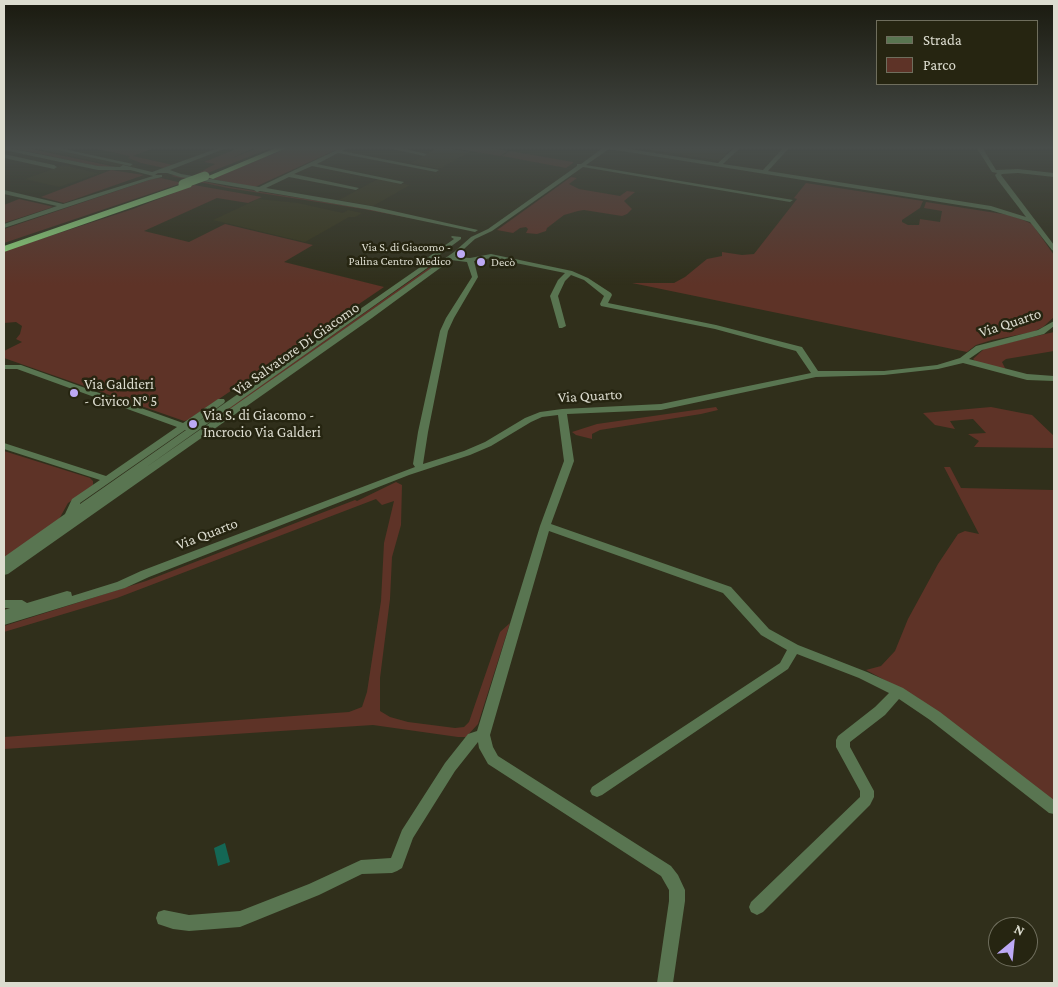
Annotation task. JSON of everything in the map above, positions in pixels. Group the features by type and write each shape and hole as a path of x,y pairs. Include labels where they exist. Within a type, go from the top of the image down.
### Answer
{"highway":[{"path":"4,247 161,193"}],"street":[{"path":"8,193 63,206"},
{"path":"4,226 101,193"},
{"path":"252,193 361,210 476,232"},
{"path":"277,193 366,207 476,232"},
{"name":"Via Salvatore Di Giacomo","path":"5,569 69,516 193,429 452,254 473,238 476,232 532,193"},
{"name":"Via Salvatore Di Giacomo","path":"476,232 507,218 543,193"},
{"path":"748,193 790,200"},
{"path":"897,193 1026,213"},
{"path":"1010,193 1054,249"},
{"path":"999,209 1014,208 1019,205"},
{"path":"514,206 522,208"},
{"path":"999,209 1032,221"},
{"path":"499,216 507,218"},
{"name":"Via Salvatore Di Giacomo","path":"5,569 193,429 459,238 454,236"},
{"path":"452,254 470,260 491,256 570,272 586,279 608,295 604,304 716,327 800,349 816,374"},
{"path":"420,468 418,464 422,432 444,331 450,318 475,281 470,260"},
{"path":"562,326 554,296 559,284 570,272"},
{"name":"Via Quarto","path":"4,621 121,585 420,468 478,449 534,418 562,412 661,407 816,374 909,371 938,367 963,360 979,348 1040,332 1054,323"},
{"path":"963,360 1026,377 1054,378"},
{"path":"4,367 18,367 193,429"},
{"path":"562,412 569,461 545,526 483,735 486,748 493,760 656,864 666,871 673,880 677,890 678,901 664,983"},
{"name":"Via Salvatore Di Giacomo","path":"69,516 76,501 106,479 193,429"},
{"path":"4,446 106,479"},
{"path":"545,526 727,590 765,632 794,648 863,675 898,692 935,716 1054,808"},
{"name":"Via Quarto","path":"4,614 118,580 145,574"},
{"path":"4,604 38,604"},
{"path":"597,791 784,666 794,648"},
{"path":"757,906 865,801 867,797 866,791 843,747 843,740 880,711 898,692"},
{"path":"164,918 189,923 240,919 314,890 361,867 392,866 397,863 407,835 450,767 473,738 483,735"}],"shaded area":[{"path":"352,193 396,193 373,206 339,200"},
{"path":"258,199 298,203 343,213 348,210 362,213 355,217 349,217 305,242 213,220"}],"green space":[{"path":"51,193 92,193 64,203 41,197"},
{"path":"110,193 152,193 4,243 4,229"},
{"path":"174,193 240,193 262,197 248,203 217,198 144,231 189,242 225,224 313,245 284,262 384,287 184,421 4,358 4,351 22,342 16,339 20,334 22,326 16,322 4,323 4,251 133,209"},
{"path":"261,193 369,209 451,226 363,209"},
{"path":"549,193 603,193 620,196 624,193 634,193 624,201 632,209 622,216 584,210 564,215 547,228 546,231 537,234 526,233 528,229 526,227 520,228 513,233 497,230"},
{"path":"798,193 871,193 923,201 920,208 902,220 902,222 908,225 919,225 920,219 940,222 942,211 924,208 926,202 1009,215 1032,224 1054,255 1054,317 1043,327 1033,332 992,340 976,345 967,352 632,283 674,283 685,277 707,259 722,256 722,252 742,255 754,254 797,199 794,198"},
{"path":"19,199 53,207 4,223 4,205"},
{"path":"433,265 429,270 236,406 210,421"},
{"path":"1054,332 1054,351 1006,359 1002,362 1006,370 976,362 973,359 985,348"},
{"path":"716,407 718,410 701,414 600,430 592,434 592,439 576,435 572,432 597,424"},
{"path":"991,407 1032,415 1054,436 1054,448 974,447 979,441 968,434 986,433 973,419 950,421 955,429 935,425 923,413"},
{"path":"4,451 90,478 93,481 93,485 68,503 58,521 4,559"},
{"path":"944,467 950,467 961,488 1054,490 1054,801 1038,792 918,698 866,670 881,666 895,651 908,619 938,564 958,534 965,531 979,534"},
{"path":"396,482 402,485 401,525 392,557 390,599 380,678 380,711 390,717 408,722 455,728 464,727 469,722 500,632 510,623 478,724 466,737 373,725 4,749 4,737 349,712 362,707 367,692 381,601 384,543 394,501 382,505 376,499 117,598 4,632 4,626 146,581 355,500 357,501"}],"water":[{"path":"225,843 230,862 218,866 214,848"}],"place":[{"name":"Via S. di Giacomo - Palina Centro Medico","path":"461,254"},
{"name":"Decò","path":"481,262"},
{"name":"Via Galdieri - Civico N° 5","path":"74,393"},
{"name":"Via S. di Giacomo - Incrocio Via Galderi","path":"193,424"}]}
